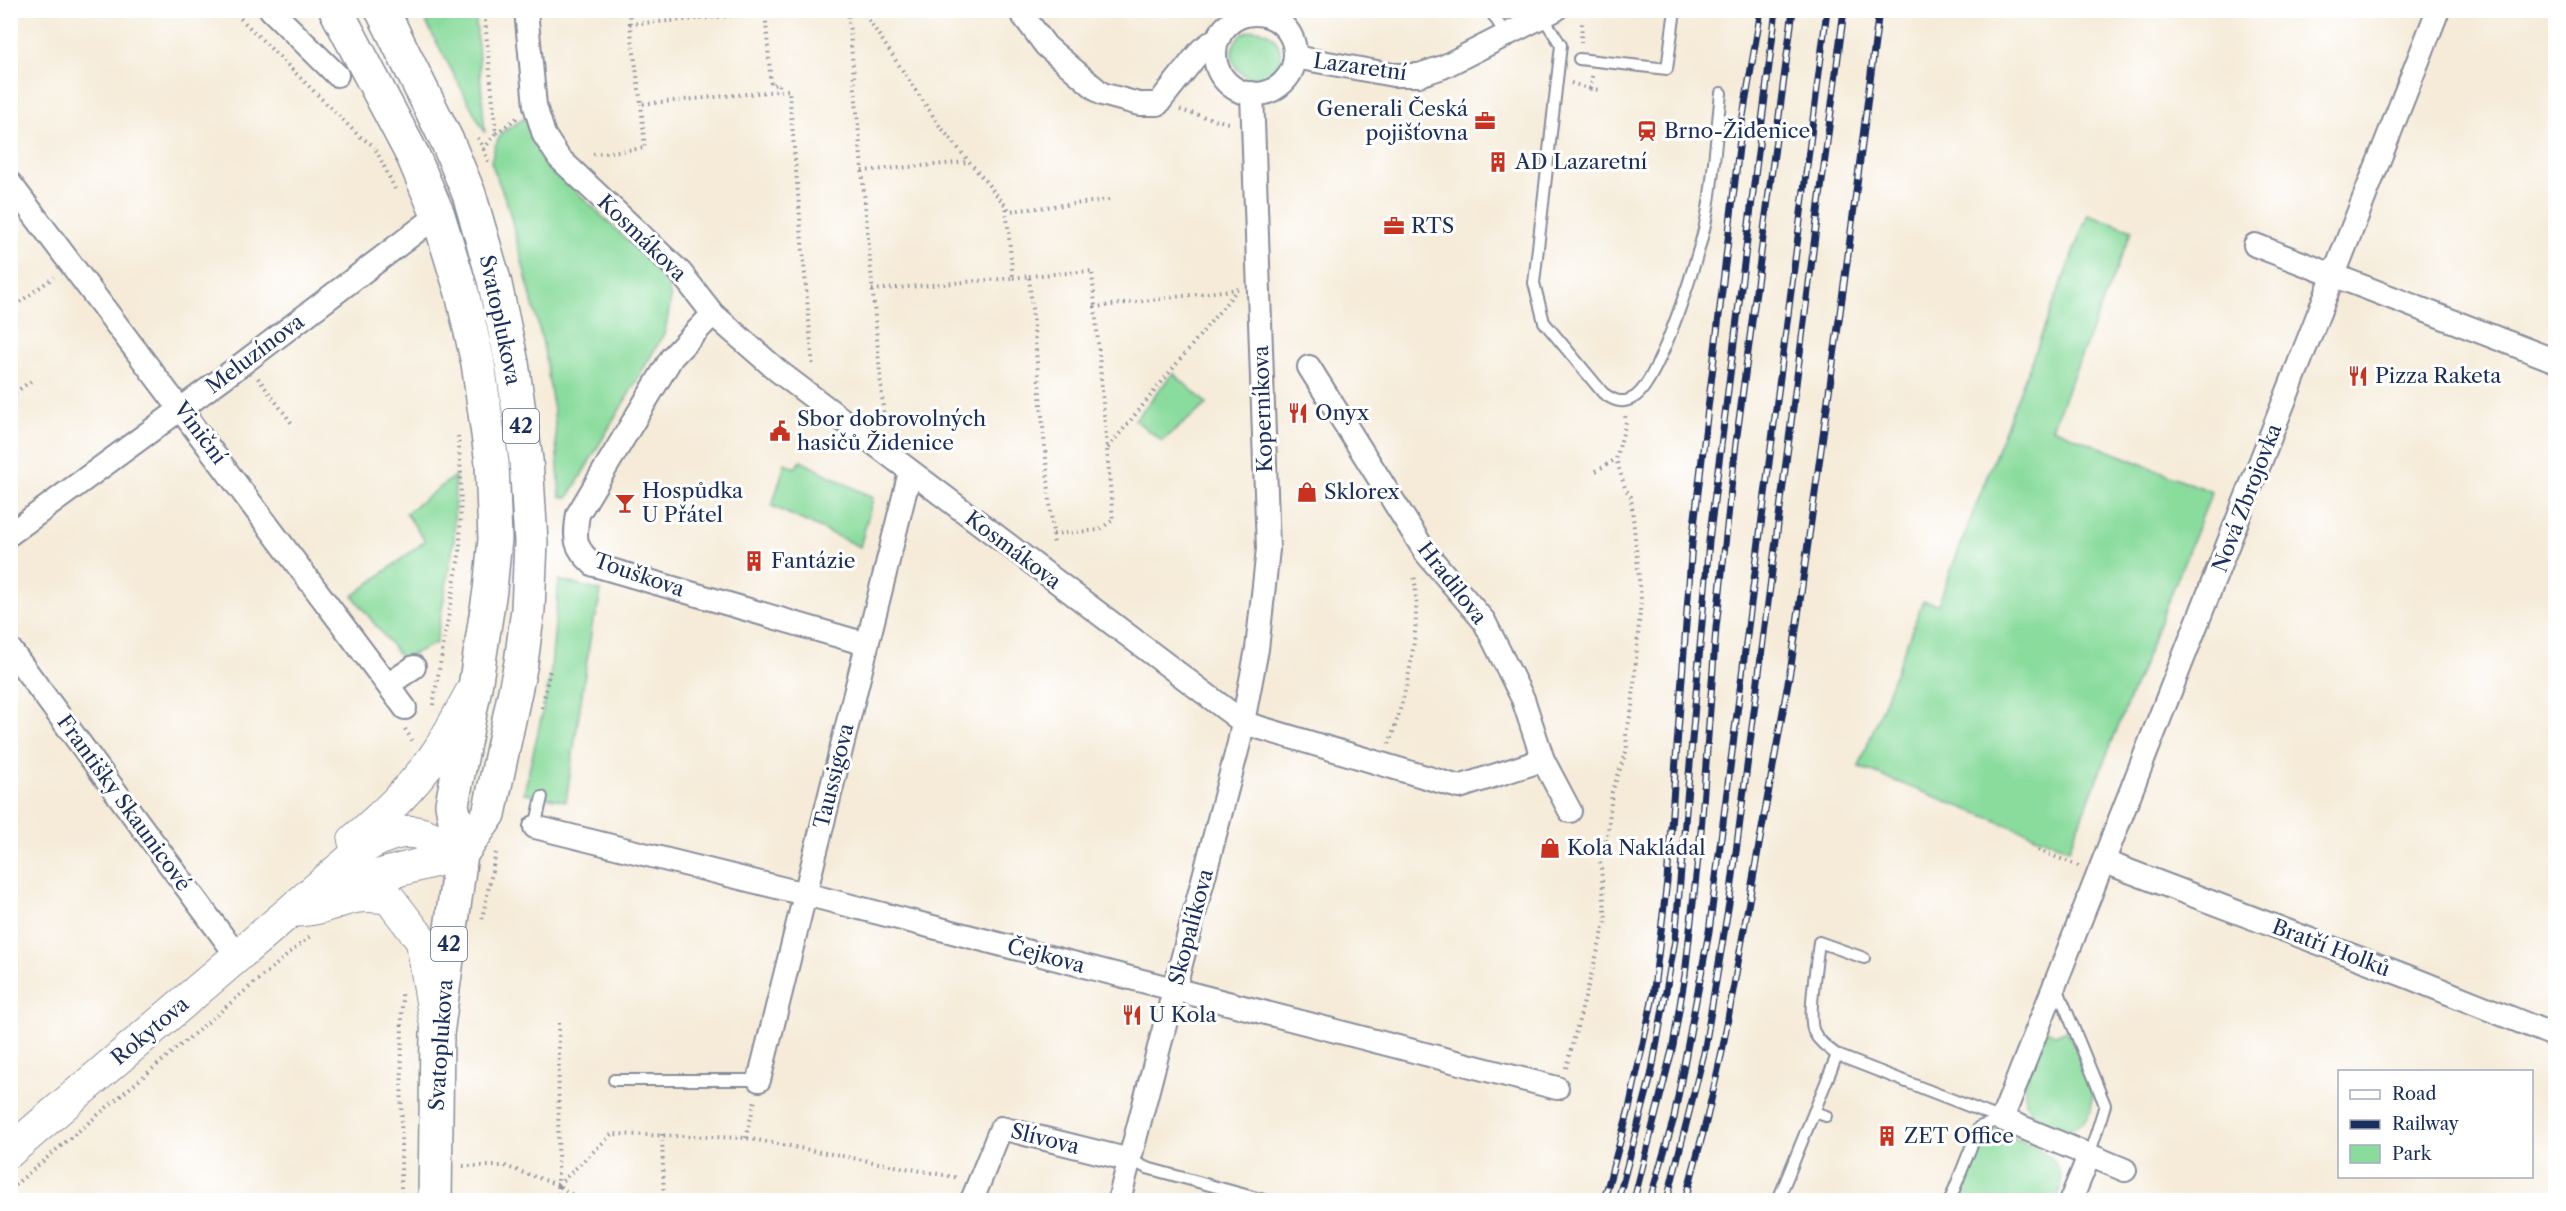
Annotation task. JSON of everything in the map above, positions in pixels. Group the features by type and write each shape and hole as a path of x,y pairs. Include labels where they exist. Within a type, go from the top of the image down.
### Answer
{"main road":[{"name":"Svatoplukova","path":"336,10 413,156 438,215 462,293 478,363 492,463 495,539 490,590 475,687 452,804 461,854 437,1034 435,1200"},
{"name":"Svatoplukova","path":"382,10 448,143 469,194 494,280 512,363 526,460 531,542 528,609 521,663 489,814 461,854"},
{"path":"437,1034 422,941 389,898 369,895 351,896 322,907 290,911 300,886 382,816 410,787 435,755 475,687"},
{"name":"Rokytova","path":"13,1143 238,957 365,847 388,834 412,832 428,834 461,854"}],"street":[{"path":"271,10 338,75"},
{"name":"Kosmákova","path":"526,10 535,106 544,135 559,158 681,273 713,314 778,371 1244,723 1459,787 1543,760"},
{"path":"1019,10 1046,46 1102,94 1139,104 1158,104 1183,72 1201,50 1219,37 1227,26 1251,12 1278,21 1288,30 1294,43 1295,57 1292,69 1286,80 1276,88 1252,93 1240,91 1221,76 1204,69 1183,72"},
{"name":"Nová Zbrojovka","path":"2002,1119 2056,985 2095,865 2334,275 2438,10"},
{"name":"Lazaretní","path":"1295,57 1393,75 1419,75 1443,67 1549,14"},
{"path":"1219,37 1215,51 1216,63 1221,76"},
{"name":"Koperníkova","path":"1244,723 1257,649 1268,549 1252,93"},
{"name":"Viniční","path":"10,183 405,708"},
{"name":"Meluzínova","path":"10,534 182,409 438,215"},
{"path":"2255,245 2556,361"},
{"name":"Touškova","path":"713,314 672,357 578,514 574,535 580,553 594,565 866,644"},
{"name":"Hradilova","path":"1309,367 1426,553 1484,621 1523,699 1543,760 1570,811"},
{"name":"Taussigova","path":"759,1080 910,472"},
{"name":"Františky Skaunicové","path":"10,649 238,957"},
{"path":"388,685 414,667"},
{"name":"Skopalíkova","path":"1119,1200 1244,723"},
{"name":"Čejkova","path":"535,826 1557,1088"},
{"name":"Bratří Holků","path":"2095,865 2395,972 2556,1036"},
{"path":"2002,1119 2125,1170"},
{"name":"Slívova","path":"971,1190 1000,1128 1130,1160"},
{"path":"2071,1200 2089,1156"}],"lane":[{"path":"1490,10 1506,35"},
{"path":"1580,59 1667,69 1675,10"},
{"path":"1549,14 1561,45 1534,283 1544,322 1603,393 1614,401 1624,402 1635,397 1647,385 1680,310 1706,221 1721,93"},
{"path":"535,826 542,797"},
{"path":"1864,958 1819,942 1812,1016 1813,1030 1821,1043 1837,1056 2002,1119"},
{"path":"2056,985 2105,1105 2089,1156"},
{"path":"1778,1200 1837,1056"},
{"path":"614,1080 759,1080"},
{"path":"1814,1112 1826,1116"},
{"path":"1950,1200 1979,1127 2002,1119"},
{"path":"1130,1160 1147,1168 1264,1200"}],"path":[{"path":"232,10 358,135 375,147"},
{"path":"473,129 484,149 496,133 484,10"},
{"path":"593,154 645,148 629,10"},
{"path":"697,10 697,19"},
{"path":"630,24 797,10"},
{"path":"848,10 884,419"},
{"path":"862,10 939,125 1010,211 1110,200"},
{"path":"764,12 771,85 779,84 779,91"},
{"path":"1580,59 1582,22"},
{"path":"641,104 789,90 813,368"},
{"path":"1174,108 1228,123"},
{"path":"371,139 397,194"},
{"path":"862,171 970,162"},
{"path":"1006,206 1012,278"},
{"path":"872,290 1092,271 1113,520 1099,530 1053,534"},
{"path":"10,309 60,273"},
{"path":"1029,276 1054,545"},
{"path":"1095,307 1238,289 1107,448"},
{"path":"252,370 293,425"},
{"path":"10,396 33,379"},
{"path":"1557,1088 1564,1077 1606,920 1600,859 1608,832 1612,792 1627,749 1626,734 1632,708 1641,599 1631,497 1624,488 1616,459 1626,422 1624,402"},
{"path":"431,715 460,550 461,474 458,426"},
{"path":"1596,471 1616,459"},
{"path":"1382,764 1401,712 1408,670 1417,593 1413,572"},
{"path":"405,708 394,716 414,742"},
{"path":"409,750 420,733"},
{"path":"482,922 499,843"},
{"path":"2038,850 2095,865"},
{"path":"10,1189 312,934"},
{"path":"401,1200 402,988"},
{"path":"558,1200 559,1023"},
{"path":"746,1138 759,1080"},
{"path":"558,1185 612,1134 662,1134 746,1138 971,1190"},
{"path":"662,1134 664,1200"},
{"path":"462,1177 463,1155"},
{"path":"463,1166 505,1166 558,1185 580,1200"}],"green space":[{"path":"420,11 475,11 485,133"},
{"path":"1251,30 1261,30 1273,37 1280,49 1280,59 1273,71 1261,78 1251,78 1236,67 1232,59 1232,49 1243,34"},
{"path":"525,118 539,148 556,172 656,268 667,281 671,299 665,332 568,498 560,496 554,412 543,344 508,206 491,162 502,132"},
{"path":"2088,214 2132,230 2052,428 2212,492 2069,849 1859,767 1923,601 1938,604"},
{"path":"1173,373 1207,404 1162,441 1135,420"},
{"path":"801,461 873,498 860,547 772,506 785,463 795,468"},
{"path":"455,476 454,542 436,643 402,659 353,596 425,541 406,513"},
{"path":"559,580 601,591 596,617 593,620 566,801 524,793 550,679"},
{"path":"2046,1029 2055,1035 2067,1030 2084,1064 2091,1086 2091,1110 2081,1124 2073,1127 2053,1126 2041,1120 2025,1103 2025,1082"},
{"path":"1989,1128 2030,1145 2053,1160 2059,1171 2061,1184 2057,1200 1961,1200"}],"railway":[{"path":"1604,1200 1629,1109 1653,997 1667,881 1692,543 1742,122 1761,10"},
{"path":"1618,1200 1651,1076 1675,940 1709,541 1776,10"},
{"path":"1634,1200 1673,1046 1685,975 1701,831 1716,628 1736,443 1793,10"},
{"path":"1650,1200 1674,1118 1709,932 1827,10"},
{"path":"1667,1200 1704,1053 1731,891 1844,10"},
{"path":"1685,1200 1722,1052 1791,666 1848,255 1879,10"}],"place":[{"name":"Generali Česká pojišťovna","path":"1485,121"},
{"name":"Brno-Židenice","path":"1647,131"},
{"name":"AD Lazaretní","path":"1498,162"},
{"name":"RTS","path":"1394,226"},
{"name":"Pizza Raketa","path":"2358,376"},
{"name":"Onyx","path":"1298,413"},
{"name":"Sbor dobrovolných hasičů Židenice","path":"780,431"},
{"name":"Sklorex","path":"1307,492"},
{"name":"Hospůdka U Přátel","path":"625,503"},
{"name":"Fantázie","path":"754,561"},
{"name":"Kola Nakládal","path":"1550,848"},
{"name":"U Kola","path":"1132,1015"},
{"name":"ZET Office","path":"1887,1136"}]}
